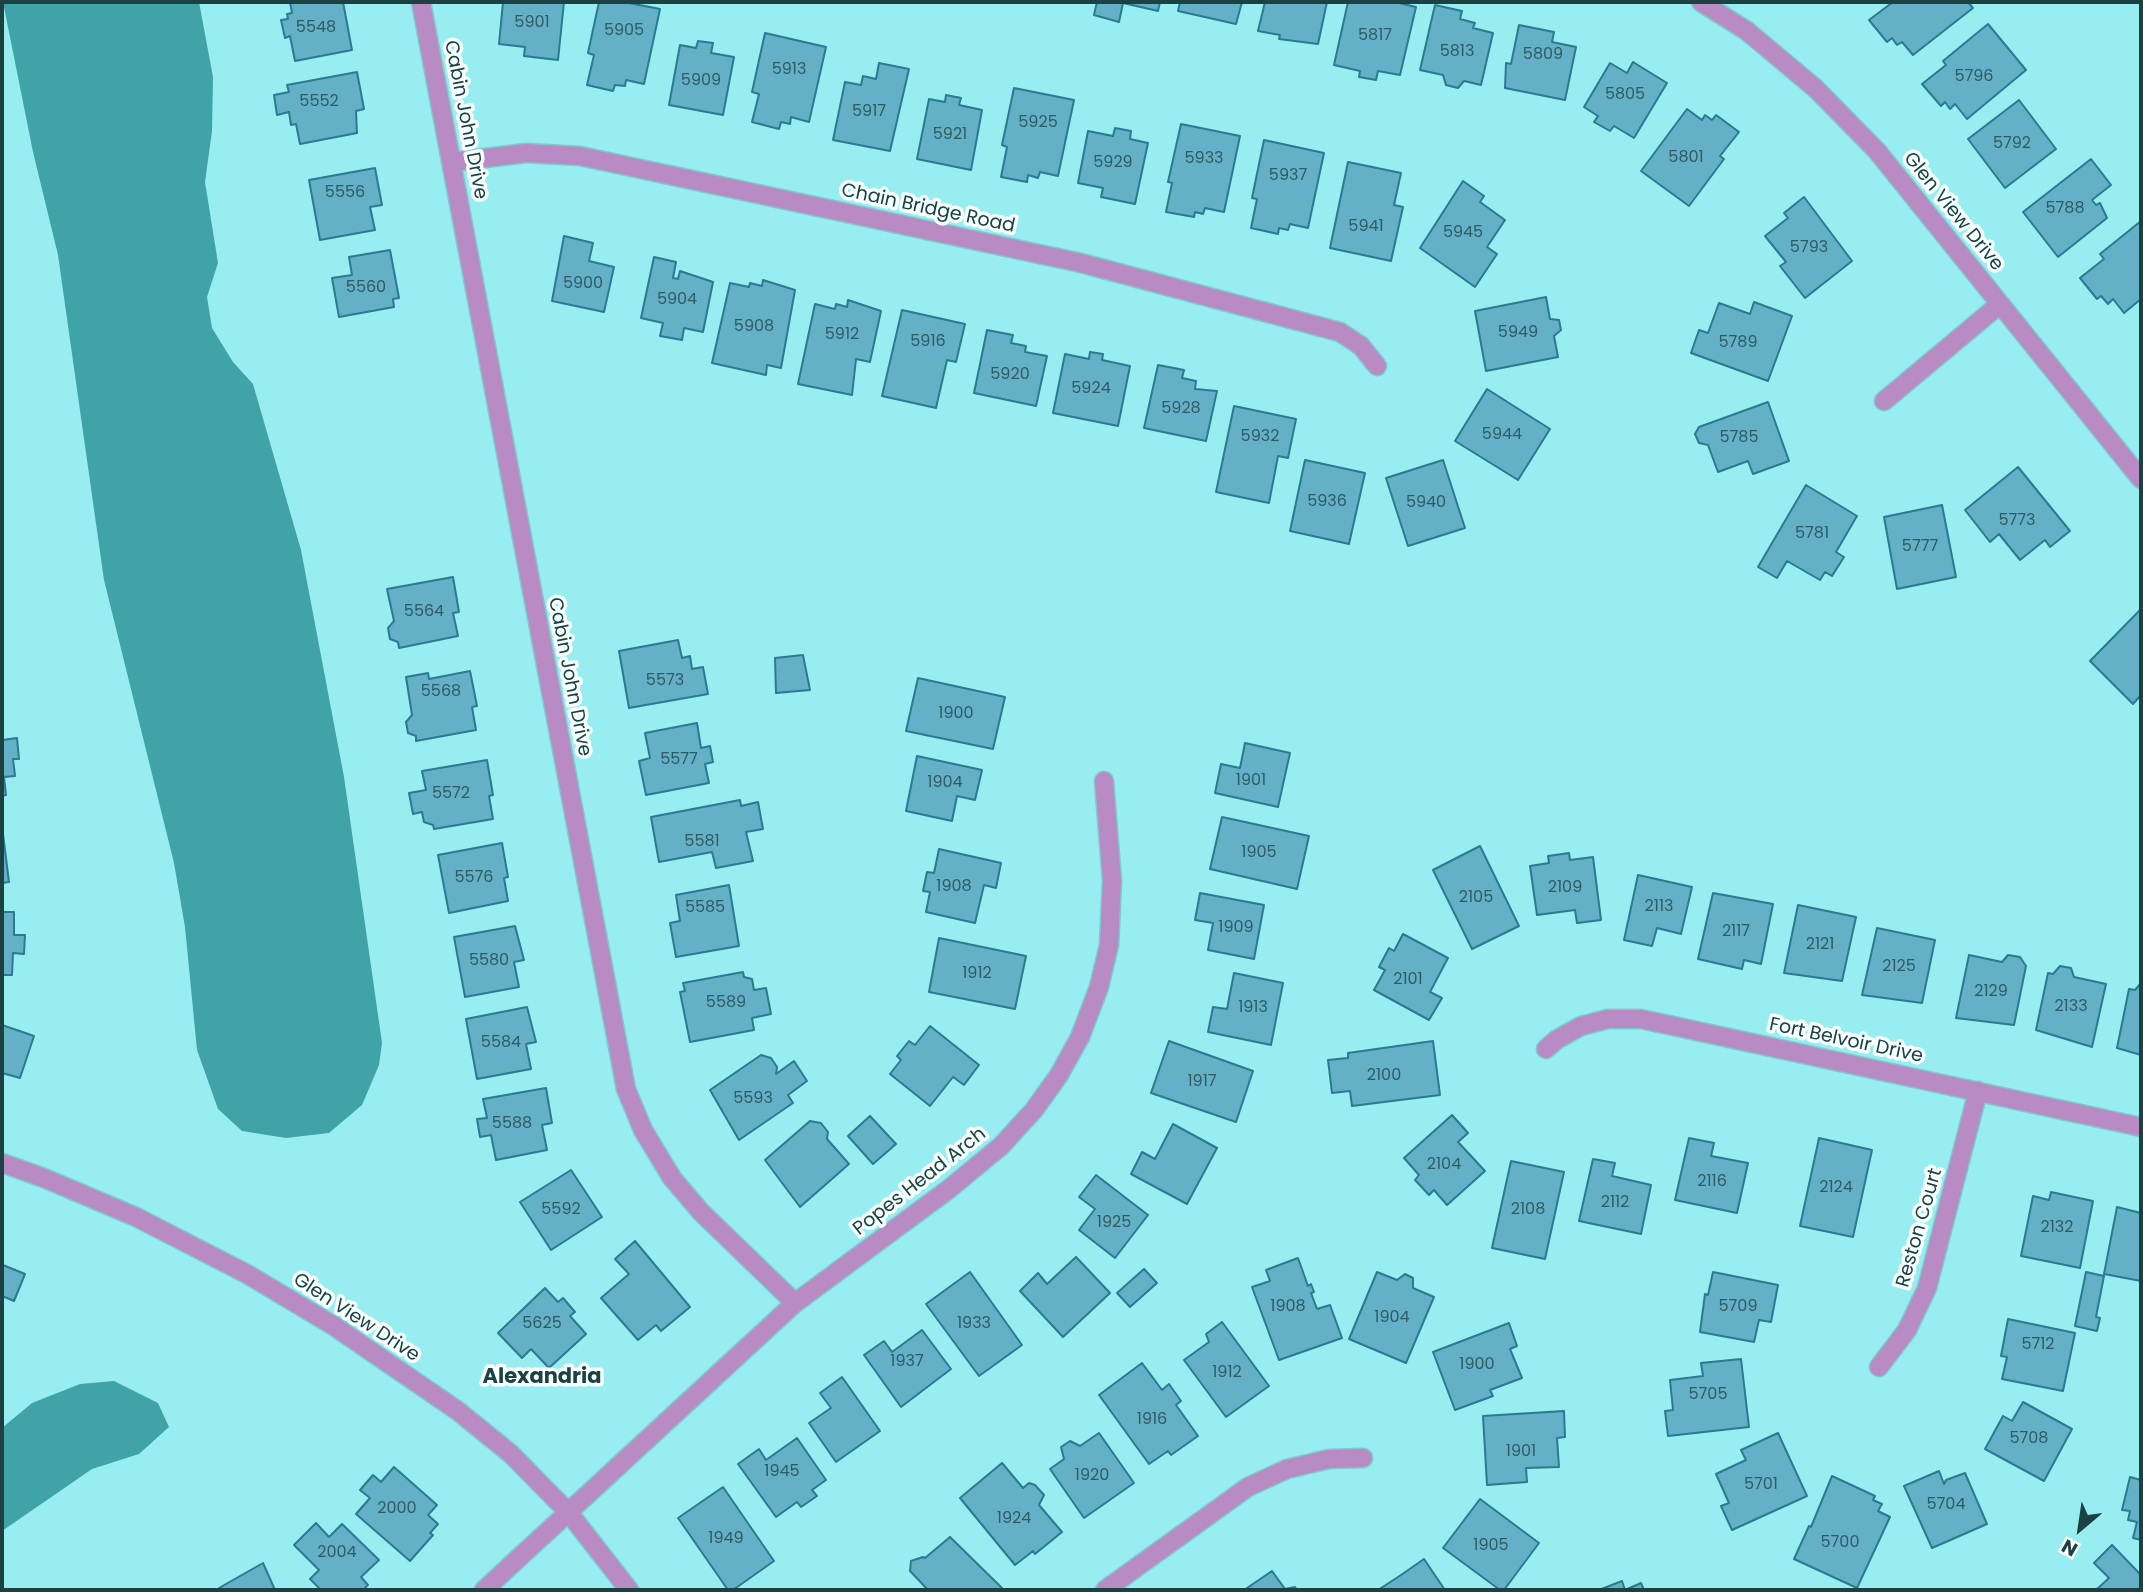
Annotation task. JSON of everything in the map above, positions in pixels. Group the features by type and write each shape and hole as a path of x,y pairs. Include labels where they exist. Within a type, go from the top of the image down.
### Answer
{"street":[{"name":"Cabin John Drive","path":"421,2 626,1089 643,1130 672,1178 701,1212 795,1303"},
{"name":"Glen View Drive","path":"1701,2 1747,31 1815,88 1877,151 2141,479"},
{"name":"Chain Bridge Road","path":"453,162 526,153 580,156 1081,262 1340,332 1361,346 1377,366"},
{"path":"1884,401 2000,304"},
{"name":"Popes Head Arch","path":"484,1590 795,1303 949,1189 1001,1146 1034,1110 1059,1075 1080,1037 1099,987 1108,945 1112,881 1104,781"},
{"name":"Fort Belvoir Drive","path":"1546,1049 1581,1026 1608,1019 1641,1019 2141,1127"},
{"name":"Reston Court","path":"1879,1367 1908,1330 1927,1288 1978,1091"},
{"name":"Glen View Drive","path":"2,1163 136,1217 247,1274 334,1326 458,1411 511,1454 569,1513 629,1590"},
{"path":"1105,1590 1248,1487 1287,1469 1329,1459 1363,1458"}],"water":[{"path":"3,2 199,2 213,77 212,131 205,182 218,263 207,297 212,328 233,362 253,384 301,550 344,777 382,1043 379,1065 362,1105 329,1133 286,1138 242,1131 218,1109 197,1050 185,927 174,863 104,580 58,255 33,152"},
{"path":"114,1381 158,1403 169,1427 139,1454 92,1469 2,1531 2,1428 32,1403 80,1384"}],"building":[{"path":"290,2 343,2 352,50 295,61 290,36 285,38 281,20 288,19 287,14 292,13"},
{"path":"503,2 564,2 558,60 524,56 525,47 499,44"},
{"path":"599,2 624,2 660,9 644,84 626,80 625,86 615,85 613,91 587,85 594,55 588,53"},
{"path":"1097,2 1160,2 1158,11 1123,3 1119,22 1094,15"},
{"path":"1180,2 1242,2 1236,24 1178,11"},
{"path":"1265,2 1327,2 1318,44 1279,39 1280,35 1258,31"},
{"path":"1348,2 1395,2 1416,7 1400,75 1378,71 1376,80 1359,77 1360,71 1334,65"},
{"path":"1893,2 1968,2 1973,8 1913,55 1902,42 1897,45 1892,38 1887,42 1869,20"},
{"path":"1435,5 1462,11 1460,19 1475,23 1473,28 1493,33 1481,85 1464,81 1458,88 1446,85 1443,75 1420,70"},
{"path":"1988,24 2026,70 1967,119 1955,104 1950,109 1945,102 1941,106 1922,84 1946,65 1943,61"},
{"path":"1519,25 1554,32 1552,42 1576,47 1565,100 1505,88 1506,63 1511,64"},
{"path":"765,33 826,47 809,122 791,117 790,124 781,122 779,129 752,122 759,94 752,92"},
{"path":"698,41 713,43 711,53 734,57 723,115 669,105 680,45 696,48"},
{"path":"1633,62 1667,83 1634,138 1614,126 1610,131 1594,122 1598,116 1584,107 1610,63 1627,73"},
{"path":"879,63 909,69 890,151 833,140 845,82 861,85 863,76 876,79"},
{"path":"357,72 364,109 356,111 357,133 300,144 296,124 291,125 289,112 277,115 274,95 289,92 287,85"},
{"path":"1014,88 1074,100 1058,176 1040,172 1038,178 1028,175 1027,182 1001,177 1007,147 1002,145"},
{"path":"946,95 961,98 959,105 982,110 971,170 917,159 929,99 945,102"},
{"path":"2019,100 2056,149 2005,188 1968,139"},
{"path":"1687,109 1702,120 1705,115 1712,120 1716,115 1739,132 1720,156 1724,159 1689,206 1641,171"},
{"path":"1181,124 1240,136 1224,212 1205,208 1203,214 1195,212 1194,217 1166,212 1172,183 1168,182"},
{"path":"1115,128 1131,131 1130,139 1148,143 1135,204 1101,197 1103,188 1078,183 1088,131 1113,136"},
{"path":"1264,140 1324,153 1308,228 1290,224 1288,230 1279,228 1278,234 1251,228 1257,199 1252,198"},
{"path":"2091,159 2111,185 2092,200 2096,205 2100,203 2107,218 2058,257 2023,212"},
{"path":"1348,162 1401,173 1394,205 1403,207 1391,261 1330,248"},
{"path":"375,168 382,205 370,207 375,230 320,240 309,180"},
{"path":"1463,181 1484,196 1480,202 1505,220 1487,247 1497,254 1475,287 1420,248"},
{"path":"1804,197 1852,261 1805,298 1780,266 1786,262 1765,236 1788,218 1784,213"},
{"path":"2141,221 2141,299 2124,313 2113,299 2108,304 2101,296 2097,299 2080,278 2104,259 2100,254"},
{"path":"564,236 593,243 589,261 614,267 604,312 552,301"},
{"path":"390,250 399,298 393,299 394,307 339,317 332,278 352,275 349,257"},
{"path":"654,257 676,262 673,278 678,279 680,271 713,282 703,332 684,328 682,340 660,336 663,323 641,318"},
{"path":"763,280 795,290 781,368 767,365 766,375 712,363 730,283 749,287 750,283 762,286"},
{"path":"1546,297 1550,319 1559,320 1561,330 1554,336 1558,357 1486,371 1475,311"},
{"path":"848,300 881,311 870,362 856,359 852,395 798,384 815,304 835,309 836,304 847,307"},
{"path":"1754,302 1792,316 1768,381 1691,353 1699,330 1708,333 1719,303 1750,314"},
{"path":"902,310 965,324 956,362 947,360 936,408 882,396"},
{"path":"987,330 1013,335 1011,343 1026,346 1025,352 1047,356 1036,406 974,393"},
{"path":"1090,352 1103,354 1102,360 1130,366 1118,426 1053,413 1065,354 1089,359"},
{"path":"1158,365 1184,370 1182,378 1196,381 1195,389 1217,391 1206,441 1144,428"},
{"path":"1487,389 1550,429 1518,480 1455,441"},
{"path":"1768,402 1789,461 1753,474 1748,461 1718,472 1708,445 1699,443 1695,434 1699,427"},
{"path":"1234,406 1296,419 1288,458 1278,456 1269,503 1216,492"},
{"path":"1305,460 1365,473 1349,544 1290,531"},
{"path":"1443,460 1465,528 1408,546 1386,478"},
{"path":"2018,467 2070,531 2050,547 2045,540 2020,560 1999,534 1990,542 1965,510"},
{"path":"1806,485 1857,516 1836,552 1844,557 1832,576 1825,572 1820,580 1787,561 1777,578 1758,567"},
{"path":"1942,505 1956,577 1897,589 1884,517"},
{"path":"453,577 459,612 453,613 458,636 399,648 398,642 390,639 388,628 394,621 387,589"},
{"path":"2141,609 2141,695 2133,704 2090,661"},
{"path":"678,640 682,658 690,656 692,669 703,667 708,694 629,708 619,651"},
{"path":"803,655 810,690 776,693 775,658"},
{"path":"470,671 477,706 472,707 476,730 416,741 416,736 408,733 406,722 412,715 406,677 428,673 429,679"},
{"path":"918,678 1005,697 993,749 906,731"},
{"path":"697,723 701,748 710,746 713,762 705,764 709,783 646,795 639,761 650,758 645,733"},
{"path":"17,738 19,759 13,759 15,776 4,777 6,795 2,796 2,740"},
{"path":"1245,743 1290,753 1278,807 1215,793 1221,764 1240,768"},
{"path":"917,756 982,770 975,800 957,796 952,821 906,811"},
{"path":"487,760 493,795 489,796 493,819 434,829 433,825 424,822 422,812 413,814 409,793 426,790 422,771"},
{"path":"740,800 741,806 758,802 763,829 746,832 753,861 716,868 712,852 659,862 651,817"},
{"path":"1222,817 1309,836 1297,889 1210,869"},
{"path":"2,826 9,882 2,883"},
{"path":"502,843 508,877 504,878 508,901 449,913 438,855"},
{"path":"1480,846 1519,926 1472,949 1433,870"},
{"path":"939,849 1001,863 996,888 984,885 975,923 926,912 930,892 923,891 927,872 934,873"},
{"path":"1569,853 1570,860 1593,857 1601,920 1577,923 1575,910 1537,915 1530,866 1549,863 1548,856"},
{"path":"1638,875 1692,887 1681,934 1657,928 1652,946 1624,940"},
{"path":"729,885 739,946 676,957 670,923 680,921 676,895"},
{"path":"1200,893 1264,905 1254,959 1208,950 1213,923 1195,920"},
{"path":"1713,893 1773,904 1761,964 1744,960 1742,969 1698,959"},
{"path":"1798,905 1856,917 1842,981 1784,973"},
{"path":"2,912 14,912 14,935 25,935 24,954 13,953 12,975 2,975"},
{"path":"515,926 524,960 514,962 519,987 465,997 454,937"},
{"path":"1877,928 1935,940 1922,1003 1862,995"},
{"path":"1403,934 1448,958 1430,992 1442,998 1429,1020 1374,990 1385,970 1379,967 1389,948 1394,951"},
{"path":"939,938 1026,956 1015,1009 929,992"},
{"path":"1969,955 2002,962 2008,955 2020,957 2026,966 2014,1025 1956,1018"},
{"path":"2060,966 2071,968 2074,977 2106,984 2092,1047 2036,1030 2048,973 2053,974"},
{"path":"743,972 744,977 752,979 754,990 766,988 771,1014 752,1018 754,1030 690,1042 680,992 685,991 683,983"},
{"path":"1234,973 1283,983 1271,1045 1208,1032 1213,1007 1227,1009"},
{"path":"2141,983 2141,1055 2117,1048 2129,989 2135,990"},
{"path":"527,1007 536,1042 526,1044 531,1069 477,1079 466,1019"},
{"path":"2,1025 34,1036 20,1078 2,1073"},
{"path":"930,1026 979,1065 964,1085 953,1077 930,1106 890,1074 901,1060 897,1056 909,1041 915,1045"},
{"path":"1169,1041 1253,1071 1236,1122 1151,1093"},
{"path":"1433,1041 1440,1095 1352,1106 1350,1091 1332,1093 1328,1060 1348,1058 1348,1053"},
{"path":"761,1055 771,1058 777,1067 776,1074 794,1061 807,1081 788,1095 793,1103 739,1140 710,1090"},
{"path":"546,1088 552,1123 542,1125 547,1150 496,1160 491,1135 480,1137 477,1119 487,1118 483,1099"},
{"path":"1452,1115 1468,1133 1458,1142 1485,1171 1447,1205 1434,1190 1429,1195 1415,1180 1419,1175 1404,1158"},
{"path":"870,1116 896,1144 873,1164 848,1136"},
{"path":"810,1121 821,1123 828,1132 827,1139 849,1164 800,1207 765,1160"},
{"path":"1173,1124 1217,1148 1187,1204 1131,1174 1142,1152 1155,1159"},
{"path":"1689,1138 1714,1143 1711,1156 1748,1163 1737,1213 1675,1200"},
{"path":"1819,1138 1872,1150 1853,1237 1800,1226"},
{"path":"1593,1159 1615,1163 1612,1176 1651,1185 1641,1234 1579,1221"},
{"path":"1511,1161 1564,1172 1545,1259 1492,1248"},
{"path":"571,1170 602,1217 551,1250 520,1202"},
{"path":"1096,1175 1148,1215 1115,1258 1079,1230 1095,1209 1079,1197"},
{"path":"2051,1192 2093,1201 2080,1268 2021,1256 2033,1196 2049,1200"},
{"path":"2117,1207 2141,1213 2141,1281 2104,1274"},
{"path":"635,1241 690,1307 661,1331 656,1325 638,1340 601,1298 629,1274 615,1259"},
{"path":"1076,1257 1110,1293 1063,1337 1020,1291 1038,1273 1047,1284"},
{"path":"1298,1258 1308,1286 1311,1284 1314,1292 1311,1293 1317,1309 1330,1305 1342,1338 1279,1360 1252,1287 1270,1281 1266,1270"},
{"path":"3,1265 25,1274 14,1301 2,1296"},
{"path":"1144,1269 1157,1283 1130,1307 1117,1293"},
{"path":"970,1272 1022,1345 979,1376 926,1304"},
{"path":"1377,1272 1397,1280 1405,1274 1413,1278 1413,1288 1434,1297 1406,1363 1349,1339"},
{"path":"1713,1272 1778,1285 1771,1322 1759,1320 1754,1342 1700,1332 1705,1294 1708,1295"},
{"path":"2086,1272 2104,1276 2096,1317 2100,1318 2097,1331 2075,1326"},
{"path":"545,1288 558,1302 563,1298 575,1312 570,1316 586,1334 549,1368 531,1349 522,1358 498,1333"},
{"path":"2008,1319 2075,1333 2063,1391 2002,1379 2007,1357 2001,1356"},
{"path":"1222,1322 1269,1386 1226,1417 1184,1360 1209,1342 1206,1334"},
{"path":"1509,1323 1517,1346 1510,1349 1522,1378 1490,1390 1493,1396 1455,1410 1433,1352"},
{"path":"922,1330 951,1369 901,1407 864,1355 884,1341 892,1352"},
{"path":"1741,1359 1749,1427 1668,1436 1665,1411 1673,1410 1670,1380 1703,1376 1701,1363"},
{"path":"1142,1363 1162,1390 1169,1384 1181,1401 1176,1405 1198,1436 1171,1455 1168,1451 1149,1464 1099,1395"},
{"path":"842,1377 880,1431 836,1462 809,1423 831,1408 820,1393"},
{"path":"2023,1402 2072,1429 2044,1481 1985,1449 2003,1416 2012,1421"},
{"path":"1564,1411 1565,1437 1557,1438 1559,1467 1526,1468 1527,1482 1487,1485 1483,1416"},
{"path":"1099,1433 1134,1483 1084,1518 1050,1469 1064,1459 1061,1447 1070,1441 1080,1446"},
{"path":"1778,1433 1807,1496 1732,1530 1721,1506 1729,1503 1716,1474 1746,1460 1741,1450"},
{"path":"797,1438 826,1480 812,1490 817,1496 801,1507 797,1502 776,1517 738,1464 759,1449 766,1460"},
{"path":"1002,1463 1023,1488 1029,1483 1035,1485 1044,1495 1039,1505 1062,1532 1035,1554 1033,1551 1015,1565 960,1498"},
{"path":"394,1467 437,1505 428,1515 438,1524 430,1533 433,1535 410,1561 356,1514 370,1498 360,1490 373,1475 381,1482"},
{"path":"1939,1471 1944,1484 1946,1480 1965,1473 1987,1524 1932,1548 1904,1486"},
{"path":"1832,1476 1875,1496 1873,1500 1882,1504 1878,1511 1890,1517 1857,1588 1794,1559 1809,1526 1811,1527"},
{"path":"2130,1477 2141,1480 2141,1540 2133,1538 2137,1522 2128,1520 2130,1511 2122,1510"},
{"path":"723,1487 774,1561 733,1590 728,1590 678,1518"},
{"path":"1480,1499 1539,1543 1504,1590 1500,1590 1443,1548"},
{"path":"316,1523 329,1537 342,1524 379,1560 361,1577 368,1585 363,1590 321,1590 310,1579 319,1570 294,1545"},
{"path":"950,1537 1002,1588 928,1590 910,1571 911,1561 925,1558"},
{"path":"2112,1545 2141,1575 2141,1590 2096,1590 2109,1578 2094,1563"},
{"path":"1424,1559 1445,1590 1378,1590 1401,1575"},
{"path":"263,1563 275,1590 220,1590 219,1588"},
{"path":"1272,1571 1285,1589 1295,1587 1297,1590 1244,1590"},
{"path":"1622,1581 1625,1590 1599,1590"},
{"path":"1641,1583 1644,1590 1625,1590"}],"district":[{"name":"Alexandria","path":"542,1378"}]}
